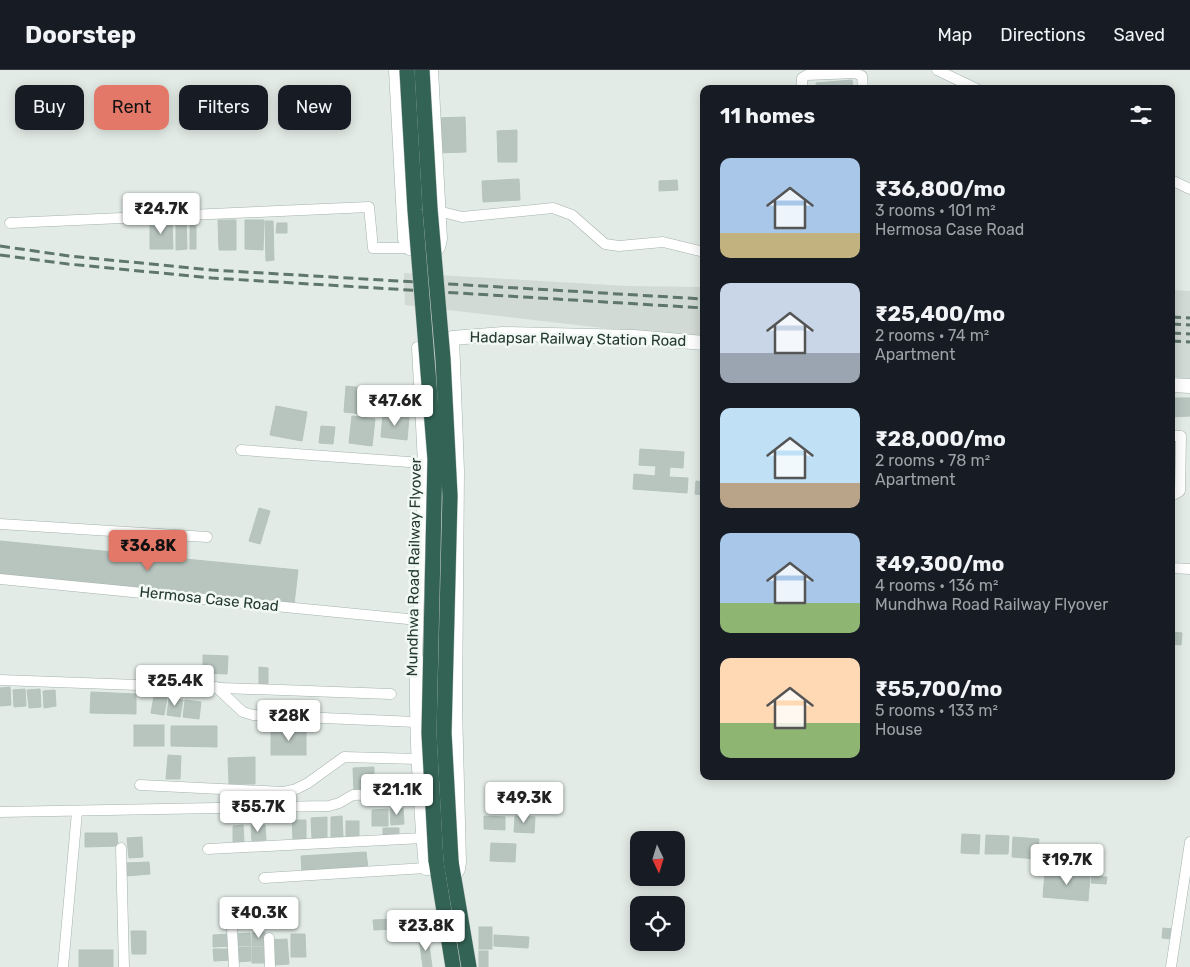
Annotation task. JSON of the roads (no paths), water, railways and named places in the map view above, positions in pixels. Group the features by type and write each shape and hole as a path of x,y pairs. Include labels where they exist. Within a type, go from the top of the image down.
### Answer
{"highway":[{"name":"Mundhwa Road Railway Flyover","path":"407,70 415,210 435,459 429,733 439,885 454,967"},
{"name":"Mundhwa Road Railway Flyover","path":"422,70 430,209 443,359 450,496 444,733 437,864"},
{"name":"Mundhwa Road Railway Flyover","path":"437,864 453,877 469,967"}],"street":[{"path":"396,70 403,214 406,239 410,248"},
{"path":"10,223 369,207 373,248 438,247 440,239 431,70"},
{"path":"937,70 969,85"},
{"path":"802,85 802,78 807,74 855,73 862,76 863,85"},
{"path":"1175,182 1190,189"},
{"path":"438,211 462,217 553,208 572,215 605,244 619,246 663,242 700,251"},
{"name":"Hadapsar Railway Station Road","path":"455,664 457,471 452,338 503,334 634,337 700,343"},
{"path":"264,878 437,864 423,838 416,722 423,463 417,347"},
{"path":"1175,385 1190,386"},
{"path":"1175,436 1181,436 1180,491 1175,494"},
{"path":"241,450 423,463"},
{"path":"0,524 208,537"},
{"path":"1175,568 1190,569"},
{"name":"Hermosa Case Road","path":"0,579 418,620"},
{"path":"417,663 455,664 459,862 458,869 453,877"},
{"path":"0,680 391,694"},
{"path":"216,687 243,712 253,715 416,722"},
{"path":"140,785 283,792 296,789 308,783 344,757 418,759"},
{"path":"0,812 329,806 339,804 353,795 420,793"},
{"path":"63,967 77,812"},
{"path":"208,849 423,838"},
{"path":"1170,967 1190,842"},
{"path":"121,848 124,967"},
{"path":"232,929 234,967"},
{"path":"269,938 270,967"}],"railway":[{"path":"0,246 69,256 212,270 700,299"},
{"path":"0,255 68,264 212,278 700,308"},
{"path":"1175,317 1190,318"},
{"path":"1175,324 1190,325"},
{"path":"1175,333 1190,334"},
{"path":"1175,341 1190,342"}]}
